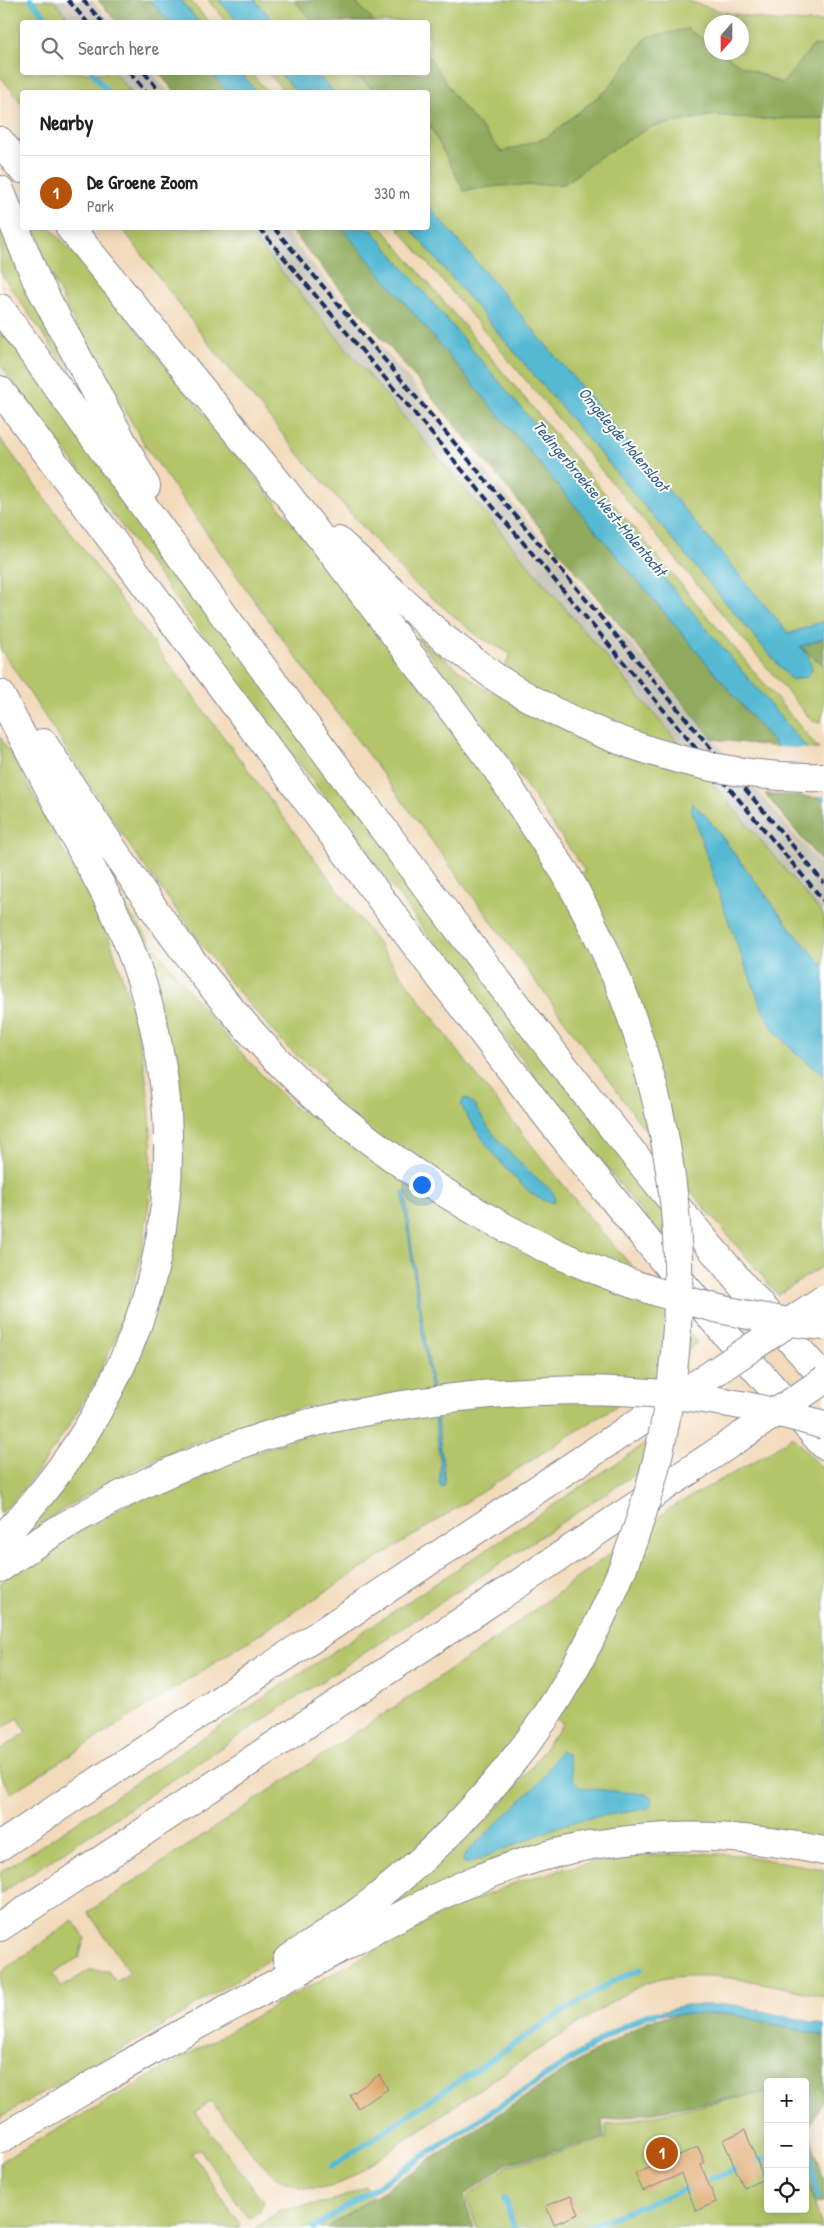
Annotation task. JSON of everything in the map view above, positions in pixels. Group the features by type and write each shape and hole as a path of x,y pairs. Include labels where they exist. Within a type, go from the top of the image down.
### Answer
{"highway":[{"path":"0,141 20,166"},
{"path":"0,190 22,248 49,306 198,582"},
{"path":"72,230 284,490 496,768 566,874 601,939 613,966 630,1008 651,1076 661,1117 673,1188 678,1252 678,1299 669,1400 660,1451 643,1515 607,1608 580,1660 545,1718 512,1763 479,1803 441,1842 395,1883 355,1914 153,2049"},
{"path":"0,308 198,582 512,1000 630,1151 735,1278 824,1379 743,1435 0,1927"},
{"path":"0,390 248,724 533,1101 702,1308 824,1445"},
{"path":"284,490 442,637 495,677 558,713 646,749 736,770 824,777"},
{"path":"0,677 123,864 187,955 239,1019 312,1094 367,1139 449,1197 486,1218 572,1260 614,1277 694,1301 783,1321 824,1326"},
{"path":"0,694 110,902 130,950 146,995 161,1059 165,1088 168,1161 163,1218 152,1274 137,1328 118,1374 87,1432 71,1455 37,1500 0,1540"},
{"path":"0,1846 824,1299"},
{"path":"0,1568 78,1519 159,1478 239,1445 306,1424 390,1406 467,1395 590,1390 687,1398 745,1407 824,1425"},
{"path":"0,2139 153,2049 439,1897 475,1880 544,1856 612,1842 668,1836 750,1838 824,1851"}],"shaded area":[{"path":"53,0 92,0 109,20 70,20"},
{"path":"116,75 154,75 167,90 129,90"},
{"path":"247,230 284,230 586,591 803,844 824,869 824,916"}],"green space":[{"path":"0,0 53,0 70,20 20,20 20,75 116,75 129,90 20,90 20,101 0,76"},
{"path":"98,0 150,0 167,20 115,20"},
{"path":"180,0 190,0 207,20 197,20"},
{"path":"208,0 219,0 236,20 224,20"},
{"path":"255,0 294,0 311,20 272,20"},
{"path":"294,0 354,0 372,20 311,20"},
{"path":"354,0 685,0 723,12 740,15 704,15 704,40 688,29 647,37 608,89 546,138 502,152 457,100 430,58 430,20 372,20"},
{"path":"749,17 774,21 824,22 824,45 813,46 782,84 732,60 749,60"},
{"path":"688,29 704,40 704,60 732,60 782,84 813,46 824,45 824,118 757,119 715,115 650,127 600,157 564,184 497,186 464,191 430,126 430,90 378,90 364,82 358,75 430,75 430,58 457,100 502,152 546,138 608,89 647,37"},
{"path":"161,75 213,75 226,90 173,90"},
{"path":"243,75 253,75 266,90 255,90"},
{"path":"270,75 282,75 295,90 283,90"},
{"path":"318,75 358,75 366,84 376,90 331,90"},
{"path":"715,115 757,119 824,118 824,621 789,634 430,207 430,126 465,191 497,186 564,184 600,157 650,127"},
{"path":"0,195 74,365 69,372 0,272"},
{"path":"35,230 53,230 96,279 383,636 486,772 557,883 585,871 485,726 416,637 491,694 511,654 479,637 408,578 302,458 209,344 124,230 247,230 824,916 824,967 792,930 706,816 692,804 705,852 779,1034 801,1057 824,1074 824,1265 778,1295 689,1189 256,603 146,447 76,326 43,258"},
{"path":"291,230 344,230 777,747 713,739 463,434"},
{"path":"372,230 384,230 819,749 807,749"},
{"path":"400,230 412,230 791,680 809,657 800,647 824,665 824,710 820,723 812,721"},
{"path":"0,325 664,1209 665,1242 503,1035 0,364"},
{"path":"0,438 479,1079 589,1217 698,1342 616,1406 11,1793 0,1775 0,1750 27,1732 18,1718 0,1730 0,1583 24,1564 131,1502 171,1482 313,1433 307,1406 244,1425 203,1440 123,1474 52,1516 0,1552 87,1445 176,1162 116,894 202,1008 273,1087 299,1112 326,1080 285,1045 227,979 134,852 0,648"},
{"path":"824,638 824,665 800,647"},
{"path":"0,737 89,896 110,941 127,993 140,1045 148,1096 151,1148 149,1199 142,1250 129,1300 110,1349 86,1397 57,1443 24,1488 0,1514"},
{"path":"765,794 820,798 824,803 824,865"},
{"path":"793,1436 824,1471 824,1840 670,1826 366,1924 460,1844 500,1805 519,1783 563,1723 539,1708 473,1795 367,1893 283,1951 150,2033 0,2117 0,1973 73,1921 85,1938 79,1957 53,1974 61,1988 89,1970 108,1971 116,1982 130,1973 88,1912 493,1641 669,1509 762,1457"},
{"path":"651,1440 644,1468 0,1894 0,1873"},
{"path":"695,1853 739,1855 824,1869 824,1996 746,1980 706,1976 667,1978 645,1984 612,2001 523,2059 347,2180 322,2188 301,2187 283,2180 267,2169 211,2101 195,2112 263,2201 261,2209 249,2219 200,2149 192,2153 241,2226 238,2228 193,2228 191,2226 182,2228 0,2228 0,2162 284,2000 444,1913 517,1882 575,1866 611,1858"},
{"path":"686,2013 731,2014 824,2036 824,2099 809,2125 809,2078 764,2078 764,2093 602,2121 604,2138 506,2164 464,2196 474,2228 327,2228 582,2059 649,2020"},
{"path":"764,2093 764,2213 809,2213 809,2184 822,2228 477,2228 467,2197 507,2166 606,2139 606,2125"},
{"path":"809,2131 822,2177 824,2178 824,2202 814,2203 809,2185"},
{"path":"365,2186 373,2198 327,2228 256,2228 282,2209 328,2202 351,2194"}],"water":[{"path":"150,0 180,0 197,20 167,20"},
{"path":"219,0 255,0 272,20 236,20"},
{"path":"213,75 243,75 255,90 226,90"},
{"path":"282,75 318,75 331,90 295,90"},
{"name":"Omgelegde Molensloot","path":"430,207 789,634 824,621 824,638 800,647 809,657 812,669 807,677 791,680 412,230 430,230"},
{"path":"344,230 372,230 763,696 824,769 824,803"},
{"path":"692,803 706,816 792,930 824,967 824,1074 788,1046 771,1025 759,1002 726,914 691,808"},
{"path":"464,1098 475,1106 488,1127 510,1153 552,1191 555,1197 554,1202 543,1200 530,1192 502,1164 476,1130 461,1105"},
{"path":"402,1191 406,1192 409,1226 441,1447 445,1483 443,1487 440,1485 440,1458"},
{"path":"560,1751 568,1755 573,1780 581,1788 645,1794 652,1797 653,1805 646,1809 589,1818 563,1825 470,1863 464,1863 465,1854 540,1782"},
{"path":"686,2005 735,2005 824,2025 824,2036 731,2014 649,2014"}],"pier":[{"path":"774,747 811,749 824,765 824,796 816,797"}],"building":[{"path":"379,2075 388,2089 358,2108 350,2095"},
{"path":"745,2130 764,2179 744,2188 723,2140"},
{"path":"698,2147 705,2163 701,2165 716,2202 696,2211 681,2174 643,2191 635,2174"},
{"path":"571,2196 579,2214 554,2224 546,2206"}],"waterway":[{"path":"31,0 48,20"},
{"path":"94,75 106,90"},
{"path":"331,2167 556,2016 612,1982 641,1969"},
{"path":"314,2228 613,2032 649,2014 656,2013"},
{"path":"809,2153 818,2197"},
{"path":"585,2228 764,2159"},
{"path":"505,2198 514,2228"}],"railway":[{"path":"68,0 85,20"},
{"path":"83,0 100,20"},
{"path":"132,75 144,90"},
{"path":"146,75 158,90"},
{"path":"261,230 824,901"},
{"path":"276,230 824,883"}],"place":[{"name":"De Groene Zoom","path":"662,2153"}],"water label":[{"name":"Tedingerbroekse West-Molentocht","path":"600,498"}]}
